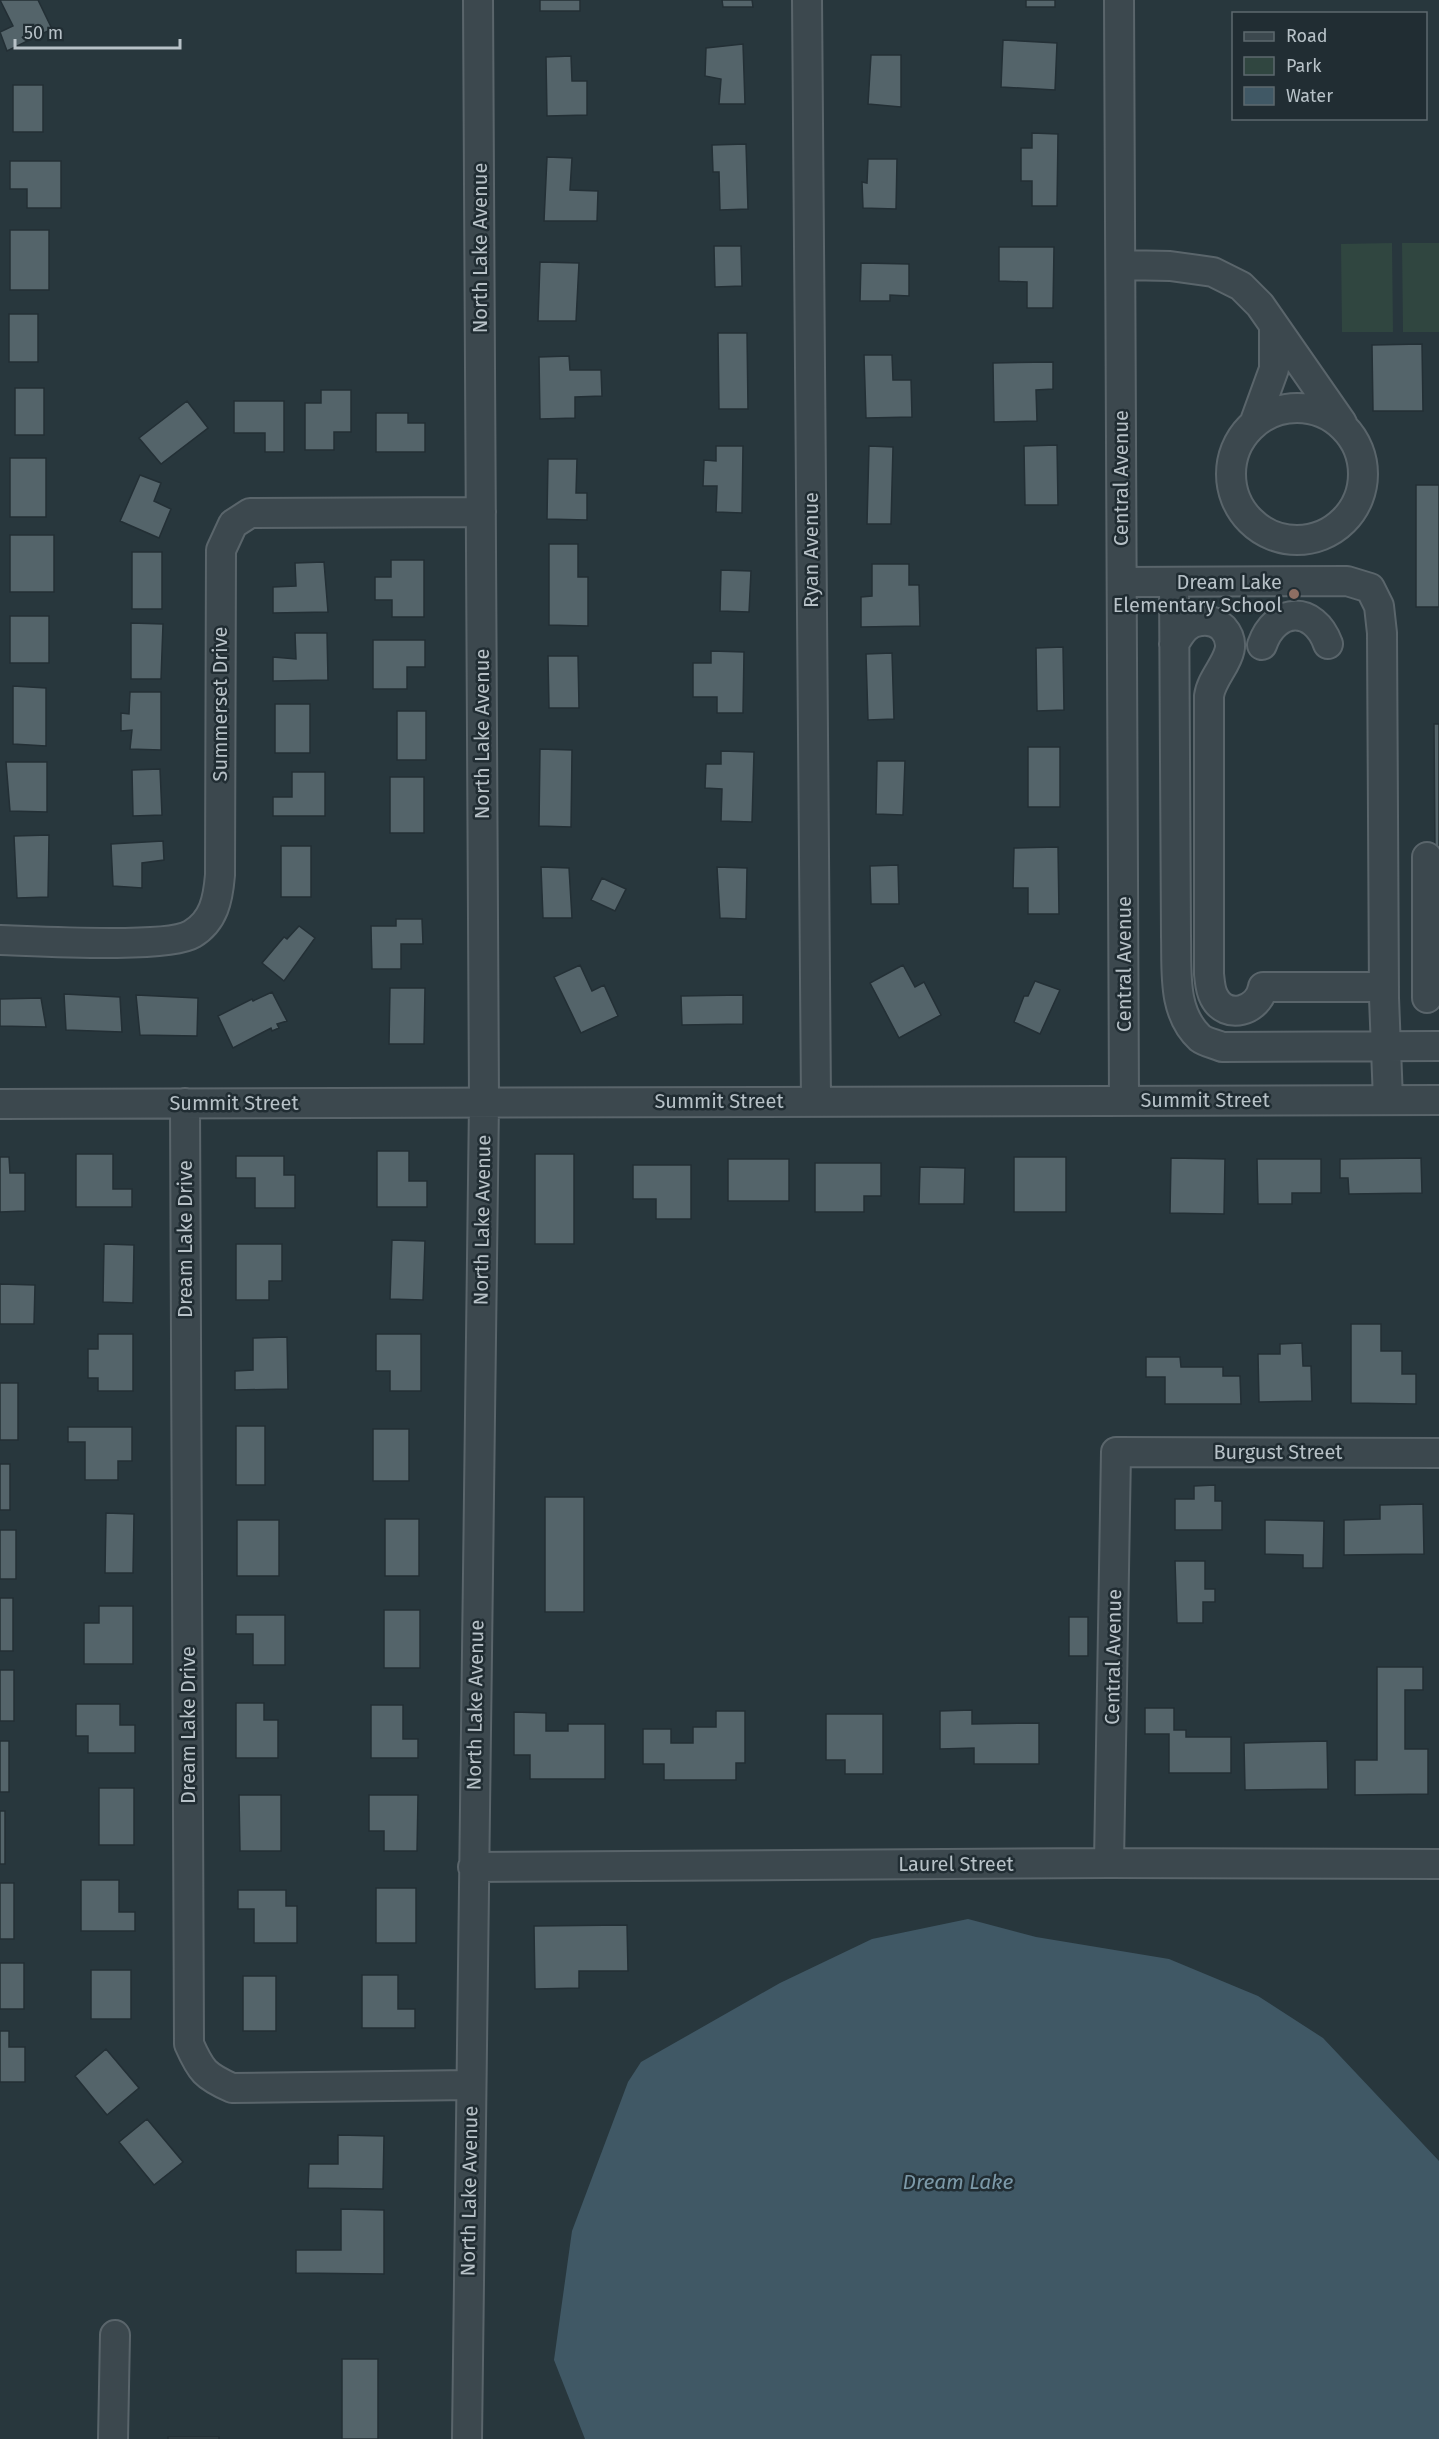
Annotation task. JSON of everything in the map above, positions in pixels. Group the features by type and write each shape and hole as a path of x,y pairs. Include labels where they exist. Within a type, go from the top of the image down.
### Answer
{"street":[{"name":"North Lake Avenue","path":"467,2439 484,1102 478,0"},
{"name":"Ryan Avenue","path":"807,0 816,1101"},
{"name":"Central Avenue","path":"1119,0 1124,1100"},
{"path":"1120,266 1170,266 1213,272 1240,286 1260,305 1352,436 1362,457 1364,479 1358,501 1345,520 1327,534 1305,540 1284,539 1264,531 1248,518 1236,501 1231,480 1232,459 1240,440 1254,424 1272,413 1292,408 1315,410 1336,420 1352,436"},
{"path":"1254,424 1274,369 1274,326"},
{"name":"Summerset Drive","path":"0,940 162,942 189,936 207,922 217,900 219,875 221,550 233,524 250,513 481,512"},
{"path":"1263,581 1262,645 1267,630 1280,620 1296,615 1312,619 1325,637 1325,604 1334,588 1347,581"},
{"path":"1122,582 1347,581 1370,588 1379,606 1382,633 1384,993 1388,1100"},
{"path":"1174,582 1177,988 1183,1016 1201,1039 1222,1047 1439,1046"},
{"path":"1174,644 1182,630 1193,622 1208,620 1219,624 1228,634 1230,643 1225,664 1210,684 1209,696 1209,974 1215,999 1224,1009 1233,1011 1254,1005 1261,997 1263,987 1328,987 1433,998 1427,857"},
{"name":"Summit Street","path":"0,1104 1439,1100"},
{"name":"Dream Lake Drive","path":"185,1103 189,2044 200,2069 212,2079 232,2088 471,2085"},
{"name":"Central Avenue","path":"1109,1863 1116,1452"},
{"name":"Burgust Street","path":"1116,1452 1439,1453"},
{"name":"Laurel Street","path":"473,1867 1109,1863 1439,1864"},
{"path":"113,2439 115,2335"}],"green space":[{"path":"1392,243 1393,332 1342,332 1341,244"},
{"path":"1402,243 1439,243 1439,332 1403,332"}],"water":[{"name":"Dream Lake","path":"968,1919 1036,1937 1169,1959 1258,1996 1323,2038 1439,2161 1439,2439 585,2439 554,2360 572,2231 628,2082 641,2062 780,1983 872,1939"}],"building":[{"path":"0,0 38,0 52,29 7,51 0,32 13,26"},
{"path":"540,0 580,0 580,11 540,11"},
{"path":"722,0 752,0 753,7 723,7"},
{"path":"1026,0 1055,0 1055,7 1026,7"},
{"path":"1003,40 1057,43 1055,90 1001,87"},
{"path":"743,44 745,104 719,104 721,79 705,76 706,48"},
{"path":"871,55 901,55 901,107 868,104"},
{"path":"571,56 572,81 587,81 587,115 547,116 546,57"},
{"path":"13,85 43,85 43,132 13,132"},
{"path":"1032,133 1058,134 1057,206 1032,206 1032,181 1021,181 1021,148 1032,148"},
{"path":"746,144 748,209 720,210 719,172 713,172 712,145"},
{"path":"547,157 572,158 570,190 598,191 597,221 544,221"},
{"path":"868,159 897,159 896,209 863,208 862,182 867,183"},
{"path":"10,161 61,161 61,208 27,208 27,189 10,189"},
{"path":"10,230 49,230 49,290 10,290"},
{"path":"714,246 741,246 742,286 715,287"},
{"path":"999,247 1054,247 1053,308 1027,308 1027,282 999,281"},
{"path":"540,262 579,263 576,321 538,321"},
{"path":"861,263 909,264 909,296 890,295 890,301 860,301"},
{"path":"9,314 38,314 38,362 9,362"},
{"path":"718,333 747,333 748,409 719,409"},
{"path":"1422,344 1423,411 1373,411 1372,345"},
{"path":"864,355 892,355 893,380 911,380 912,417 866,418"},
{"path":"569,356 570,370 601,370 602,396 575,397 575,418 540,419 539,357"},
{"path":"1053,362 1053,389 1036,390 1037,421 994,422 993,363"},
{"path":"15,388 44,388 44,435 15,435"},
{"path":"321,390 351,390 351,432 334,432 334,450 305,450 305,403 321,403"},
{"path":"187,401 208,428 161,464 139,438"},
{"path":"234,401 284,401 284,452 265,452 265,433 234,433"},
{"path":"376,413 408,413 408,423 425,423 425,452 376,452"},
{"path":"1057,445 1058,505 1025,505 1024,446"},
{"path":"716,446 743,446 742,513 716,512 717,486 703,486 704,460 716,461"},
{"path":"869,446 893,447 891,524 867,524"},
{"path":"10,458 46,458 46,517 10,517"},
{"path":"548,459 577,459 576,493 587,493 587,520 547,519"},
{"path":"140,475 161,483 154,501 171,509 159,538 120,521"},
{"path":"1416,485 1439,485 1439,607 1416,607"},
{"path":"10,535 54,535 54,592 10,592"},
{"path":"549,544 578,544 578,577 588,577 588,626 549,625"},
{"path":"132,552 162,552 162,609 132,609"},
{"path":"391,560 424,560 424,617 392,617 392,600 375,600 375,577 391,577"},
{"path":"324,562 328,612 273,613 273,587 296,586 295,563"},
{"path":"872,564 909,564 909,585 919,585 920,626 861,627 861,597 872,596"},
{"path":"721,570 751,571 749,612 720,611"},
{"path":"10,616 49,616 49,663 10,663"},
{"path":"131,623 163,624 161,679 131,679"},
{"path":"295,633 327,633 328,680 273,681 273,657 296,659"},
{"path":"373,640 425,640 425,667 407,667 407,689 373,689"},
{"path":"1063,647 1064,710 1037,711 1036,648"},
{"path":"711,651 744,652 743,713 717,713 717,697 693,697 693,663 711,663"},
{"path":"892,653 894,719 868,720 866,654"},
{"path":"548,656 578,656 579,708 549,708"},
{"path":"13,686 46,688 46,746 13,744"},
{"path":"130,692 161,692 161,750 130,749 132,730 121,731 121,713 129,714"},
{"path":"275,704 310,704 310,753 275,753"},
{"path":"397,711 426,711 426,760 397,760"},
{"path":"1434,724 1439,724 1439,910 1435,853"},
{"path":"1028,747 1060,747 1060,807 1028,807"},
{"path":"540,749 572,750 571,827 539,826"},
{"path":"721,751 754,752 752,822 721,821 722,789 705,788 706,764 721,764"},
{"path":"877,761 905,761 903,815 876,814"},
{"path":"6,762 47,762 47,812 10,811"},
{"path":"160,769 162,815 133,816 132,770"},
{"path":"292,772 325,772 325,816 273,816 273,797 292,797"},
{"path":"390,777 424,777 424,833 390,833"},
{"path":"49,835 48,897 17,898 14,836"},
{"path":"163,841 164,860 142,863 142,888 113,886 111,844"},
{"path":"281,846 311,846 311,897 281,897"},
{"path":"1058,847 1059,914 1028,914 1028,888 1013,888 1014,848"},
{"path":"898,865 899,904 871,904 870,866"},
{"path":"541,867 569,868 572,918 543,918"},
{"path":"717,867 747,868 746,919 720,918"},
{"path":"602,878 626,889 615,911 591,900"},
{"path":"396,919 422,919 423,944 401,944 401,969 372,969 371,926 396,926"},
{"path":"299,926 315,938 284,981 262,963 284,937 287,939"},
{"path":"580,965 592,991 604,985 618,1016 581,1033 554,977"},
{"path":"903,965 915,987 924,982 941,1015 899,1038 870,983"},
{"path":"1035,981 1060,990 1040,1034 1014,1022 1024,996 1028,996"},
{"path":"390,988 425,988 424,1044 389,1044"},
{"path":"272,992 287,1021 277,1024 279,1028 272,1031 271,1028 233,1048 218,1016"},
{"path":"64,994 120,997 122,1032 66,1030"},
{"path":"136,995 198,998 197,1036 140,1035"},
{"path":"743,995 743,1024 682,1025 681,996"},
{"path":"41,998 46,1027 0,1026 0,999"},
{"path":"377,1151 409,1151 409,1181 427,1181 427,1207 377,1207"},
{"path":"76,1154 113,1154 113,1189 132,1189 132,1207 76,1207"},
{"path":"535,1154 574,1154 574,1244 535,1244"},
{"path":"236,1156 284,1156 284,1175 295,1175 295,1208 255,1208 255,1178 236,1178"},
{"path":"0,1157 9,1157 10,1173 25,1173 25,1211 0,1212"},
{"path":"1014,1157 1066,1157 1066,1212 1014,1212"},
{"path":"1171,1158 1225,1159 1224,1214 1170,1213"},
{"path":"1421,1158 1422,1193 1349,1194 1348,1178 1340,1178 1340,1159"},
{"path":"728,1159 789,1159 789,1201 728,1201"},
{"path":"1257,1159 1321,1159 1321,1193 1292,1193 1292,1204 1258,1204"},
{"path":"815,1163 881,1163 881,1196 864,1196 864,1212 815,1212"},
{"path":"633,1165 691,1165 691,1219 656,1219 656,1199 633,1199"},
{"path":"920,1167 965,1168 964,1204 919,1204"},
{"path":"392,1240 425,1241 423,1300 390,1299"},
{"path":"104,1244 134,1245 133,1303 103,1302"},
{"path":"236,1244 282,1244 282,1281 269,1281 269,1300 236,1300"},
{"path":"0,1284 35,1285 34,1324 0,1324"},
{"path":"1351,1324 1381,1324 1381,1351 1402,1351 1402,1374 1416,1374 1416,1404 1351,1403"},
{"path":"98,1334 133,1334 133,1391 98,1391 98,1378 88,1378 88,1349 98,1349"},
{"path":"376,1334 421,1334 421,1391 390,1391 390,1371 376,1371"},
{"path":"287,1337 288,1389 235,1390 235,1371 253,1370 253,1338"},
{"path":"1302,1343 1303,1366 1311,1366 1312,1401 1259,1402 1258,1354 1280,1354 1280,1344"},
{"path":"1146,1357 1180,1357 1181,1367 1223,1367 1223,1376 1240,1376 1241,1404 1165,1404 1165,1377 1146,1377"},
{"path":"0,1383 18,1383 18,1440 0,1440"},
{"path":"236,1426 265,1426 265,1485 236,1485"},
{"path":"68,1427 132,1427 132,1461 118,1461 118,1480 85,1480 85,1442 68,1442"},
{"path":"373,1429 409,1429 409,1481 373,1481"},
{"path":"0,1464 10,1464 10,1510 0,1510"},
{"path":"1215,1485 1215,1501 1222,1501 1222,1530 1175,1530 1175,1499 1194,1499 1194,1486"},
{"path":"545,1497 584,1497 584,1612 545,1612"},
{"path":"1423,1504 1424,1554 1344,1555 1344,1520 1380,1519 1380,1505"},
{"path":"106,1513 134,1514 133,1573 105,1573"},
{"path":"385,1519 419,1519 419,1576 385,1576"},
{"path":"237,1520 279,1520 279,1576 237,1576"},
{"path":"1265,1520 1324,1521 1323,1568 1303,1568 1303,1555 1265,1554"},
{"path":"0,1530 16,1530 16,1579 0,1579"},
{"path":"1175,1561 1205,1561 1205,1589 1215,1589 1215,1602 1203,1602 1203,1623 1177,1623"},
{"path":"0,1598 13,1598 13,1651 0,1651"},
{"path":"99,1606 133,1606 133,1664 84,1664 84,1623 99,1623"},
{"path":"384,1610 420,1610 420,1668 384,1668"},
{"path":"236,1615 285,1615 285,1665 253,1665 253,1634 236,1634"},
{"path":"1069,1617 1088,1617 1088,1656 1069,1656"},
{"path":"1377,1667 1423,1667 1423,1690 1405,1690 1405,1749 1428,1749 1428,1794 1355,1795 1355,1760 1377,1760"},
{"path":"0,1670 14,1670 14,1721 0,1721"},
{"path":"236,1703 264,1703 264,1720 278,1720 278,1758 236,1758"},
{"path":"76,1704 120,1704 120,1725 135,1725 135,1753 88,1753 88,1736 76,1736"},
{"path":"371,1705 403,1705 403,1739 418,1739 418,1758 371,1758"},
{"path":"1145,1708 1174,1708 1174,1730 1186,1730 1186,1737 1231,1737 1231,1773 1169,1773 1169,1734 1145,1734"},
{"path":"972,1710 972,1724 1039,1723 1039,1764 974,1764 974,1748 940,1749 940,1711"},
{"path":"716,1711 745,1711 745,1763 736,1763 736,1780 664,1780 664,1764 643,1764 643,1729 671,1729 671,1743 693,1743 693,1727 716,1727"},
{"path":"514,1712 546,1713 546,1731 568,1731 568,1724 605,1724 605,1779 530,1779 530,1755 514,1755"},
{"path":"826,1714 883,1714 883,1774 845,1774 845,1760 826,1760"},
{"path":"0,1741 9,1741 9,1792 0,1792"},
{"path":"1327,1741 1328,1789 1245,1790 1244,1743"},
{"path":"99,1788 134,1788 134,1845 99,1845"},
{"path":"239,1795 281,1795 281,1851 240,1851"},
{"path":"369,1795 418,1795 417,1851 384,1851 384,1831 369,1831"},
{"path":"0,1811 5,1811 5,1864 0,1864"},
{"path":"81,1880 119,1880 119,1912 135,1912 135,1931 81,1931"},
{"path":"0,1883 14,1883 14,1939 0,1939"},
{"path":"376,1888 416,1888 416,1943 376,1943"},
{"path":"238,1890 286,1890 286,1906 297,1906 297,1943 254,1943 254,1909 238,1909"},
{"path":"627,1925 628,1971 579,1971 579,1988 535,1989 534,1926"},
{"path":"0,1963 24,1963 24,2009 0,2009"},
{"path":"91,1970 131,1970 131,2019 91,2019"},
{"path":"362,1975 398,1975 398,2009 415,2009 415,2028 362,2028"},
{"path":"243,1976 276,1976 276,2031 243,2031"},
{"path":"0,2031 9,2031 9,2047 25,2047 25,2082 0,2082"},
{"path":"106,2049 139,2088 107,2115 75,2076"},
{"path":"147,2119 183,2162 154,2185 119,2142"},
{"path":"338,2135 384,2136 383,2189 308,2188 309,2164 338,2164"},
{"path":"341,2209 384,2210 384,2274 296,2273 296,2250 341,2250"},
{"path":"342,2359 378,2359 378,2439 342,2439"},
{"path":"168,2437 219,2437 219,2439 168,2439"}],"place":[{"name":"Dream Lake Elementary School","path":"1294,594"}]}
